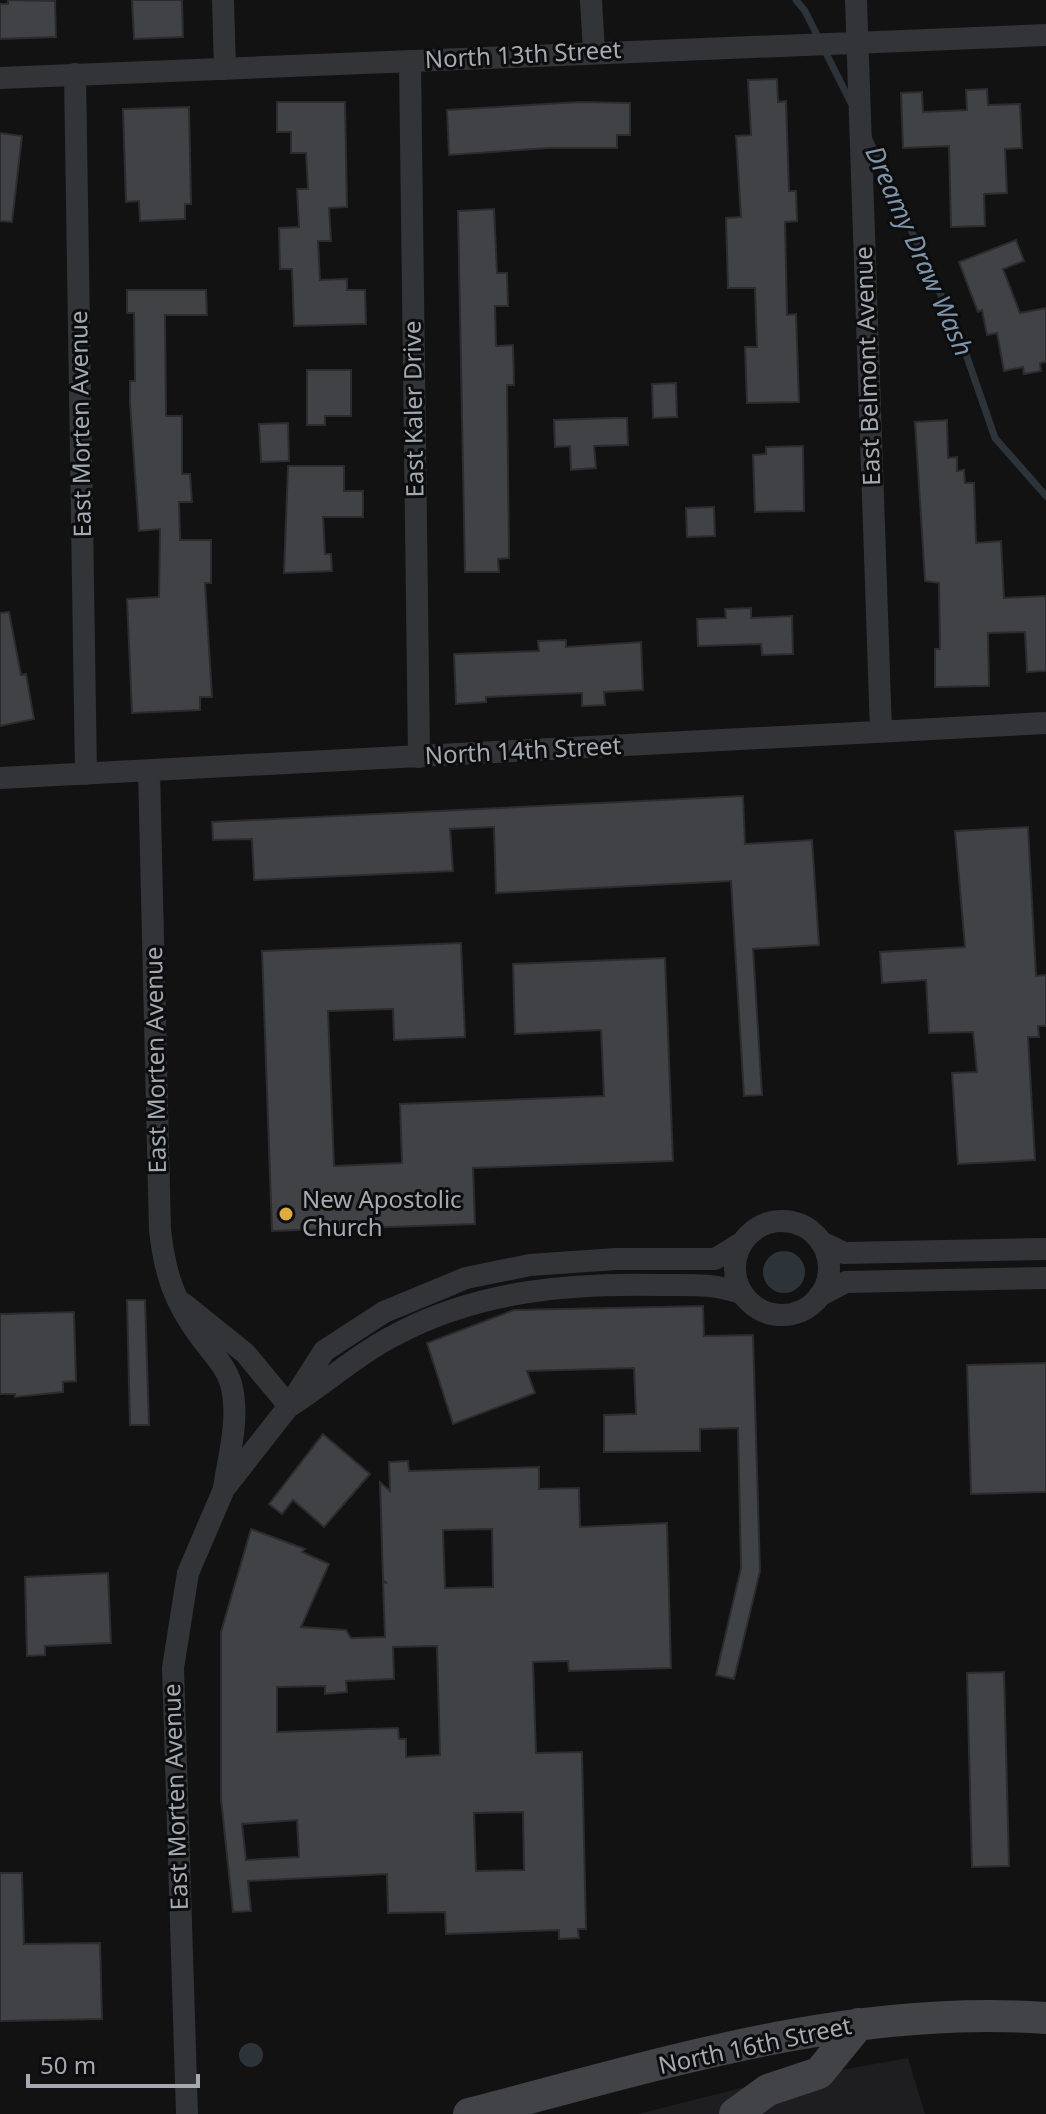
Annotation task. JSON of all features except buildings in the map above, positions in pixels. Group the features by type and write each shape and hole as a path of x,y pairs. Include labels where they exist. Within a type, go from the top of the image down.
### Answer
{"main road":[{"name":"North 16th Street","path":"469,2114 675,2060 859,2024 968,2016 1046,2018"},
{"path":"735,2114 768,2090 819,2073 859,2024"}],"street":[{"path":"223,0 225,69"},
{"path":"591,0 594,51"},
{"name":"East Belmont Avenue","path":"856,0 881,731"},
{"name":"North 13th Street","path":"0,78 594,51 1046,35"},
{"name":"East Kaler Drive","path":"410,61 419,757"},
{"name":"East Morten Avenue","path":"75,74 86,774"},
{"name":"North 14th Street","path":"0,778 1046,723"},
{"name":"East Morten Avenue","path":"149,771 160,1230 166,1277 176,1299 225,1368 231,1384 234,1426 224,1489"},
{"path":"289,1406 324,1351 384,1312 466,1278 530,1265 616,1259 715,1259 741,1243 761,1225 774,1221 800,1225 821,1242 844,1253 1046,1249"},
{"path":"819,1296 829,1269 821,1242"},
{"path":"741,1243 735,1269 743,1294"},
{"path":"289,1406 398,1333 472,1302 533,1290 616,1284 716,1284 743,1294 757,1308 784,1315 810,1306 819,1296 846,1282 1046,1278"},
{"path":"176,1299 245,1353 269,1378 289,1406"},
{"name":"East Morten Avenue","path":"187,2114 173,1668 188,1573 202,1533 224,1489 289,1406"}],"shaded area":[{"path":"784,1251 799,1257 805,1272 799,1287 784,1293 769,1287 763,1272 769,1257"},
{"path":"251,2043 260,2046 263,2055 260,2064 251,2067 242,2064 239,2055 242,2046"},
{"path":"908,2058 925,2114 638,2114 741,2088"}],"waterway":[{"name":"Dreamy Draw Wash","path":"796,0 805,11 851,103"},
{"name":"Dreamy Draw Wash","path":"869,139 959,334 995,438 1046,496"}],"place":[{"name":"New Apostolic Church","path":"286,1214"}]}
